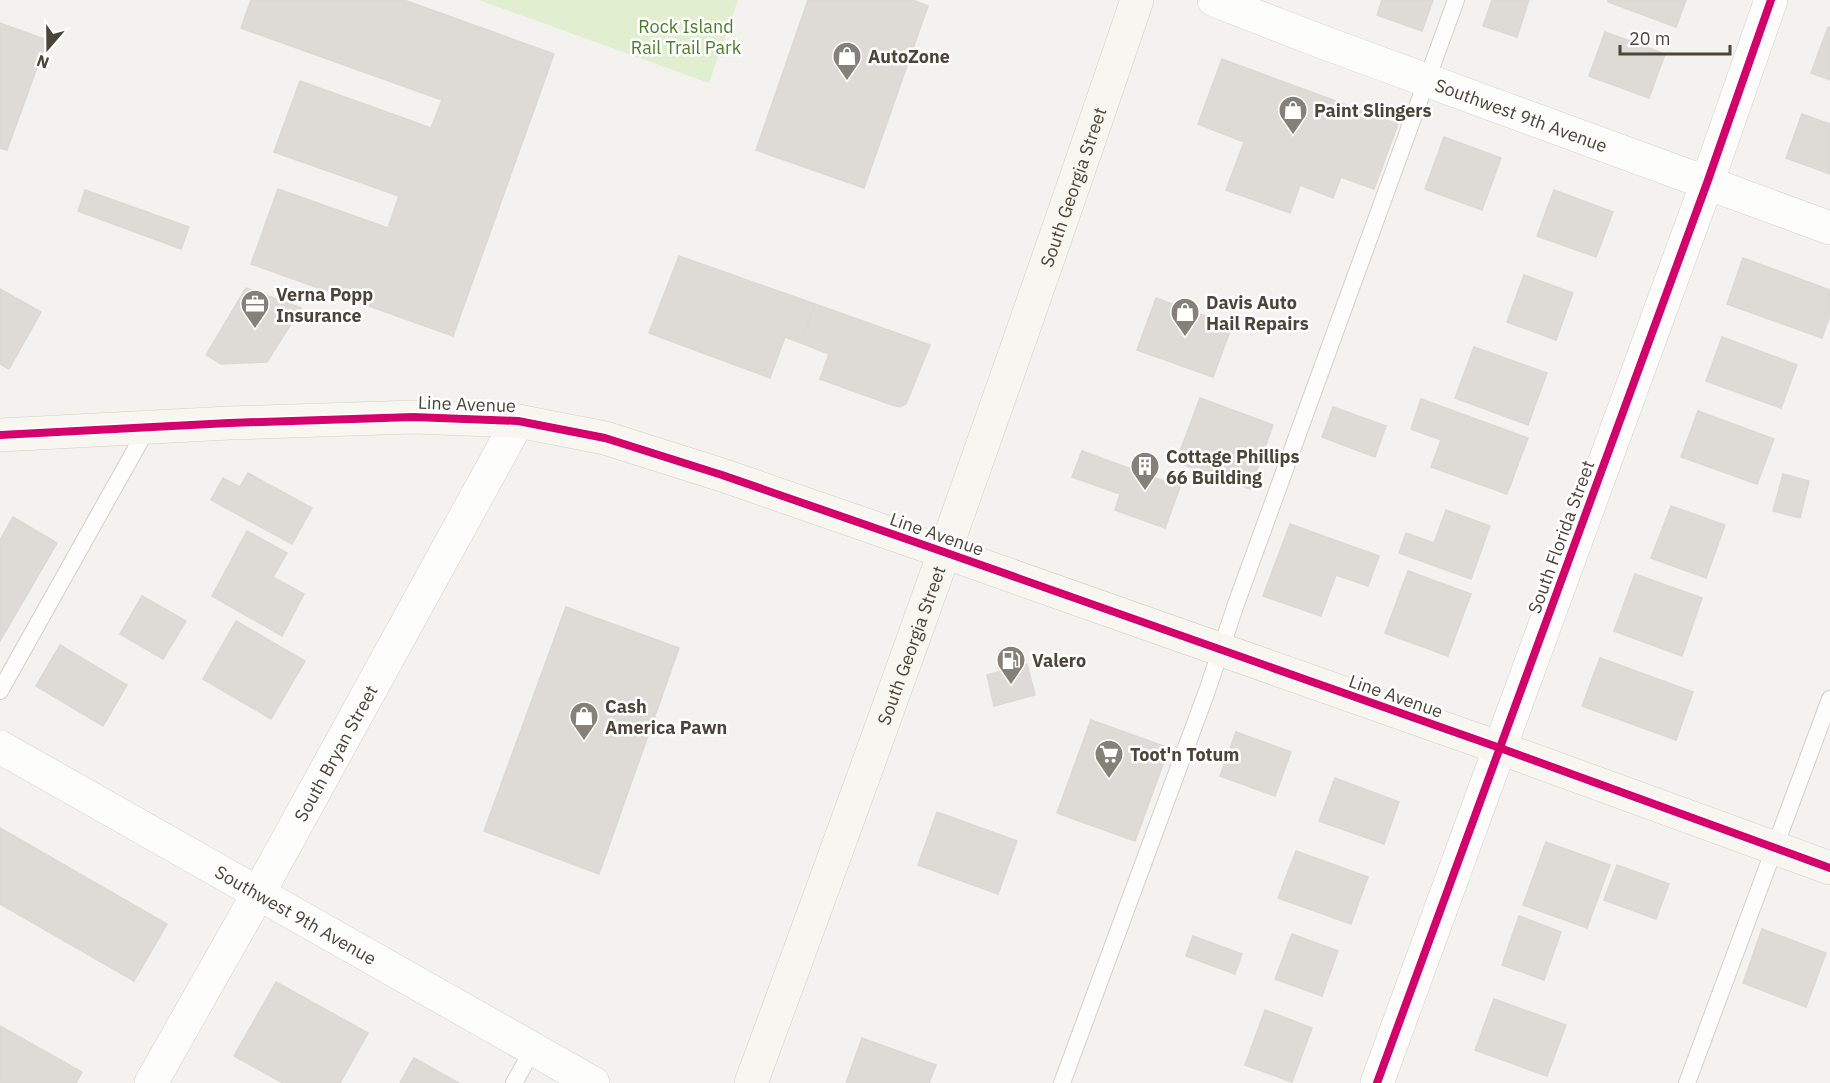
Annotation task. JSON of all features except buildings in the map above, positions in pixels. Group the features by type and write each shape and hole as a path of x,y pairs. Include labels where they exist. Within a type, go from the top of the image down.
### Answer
{"main road":[{"name":"South Georgia Street","path":"751,1083 1057,235 1137,0"},
{"name":"Line Avenue","path":"0,435 286,420 413,417 518,421 605,438 666,456 944,552 1500,748 1830,868"}],"street":[{"name":"Southwest 9th Avenue","path":"1214,0 1427,81 1830,228"},
{"name":"South Florida Street","path":"1377,1083 1707,183 1771,0"},
{"name":"South Bryan Street","path":"151,1083 258,894 518,421"},
{"name":"Southwest 9th Avenue","path":"0,747 593,1083"}],"lane":[{"path":"1062,1083 1456,0"},
{"path":"0,691 148,427"},
{"path":"1686,1083 1830,699"},
{"path":"514,1083 533,1049"}],"green space":[{"name":"Rock Island Rail Trail Park","path":"479,0 738,0 709,83"}],"cycle path":[{"path":"1377,1083 1707,183 1771,0"},
{"path":"0,435 229,423 413,417 518,421 605,438 722,475 944,552 1500,748 1830,868"}],"place":[{"name":"AutoZone","path":"847,82"},
{"name":"Paint Slingers","path":"1293,136"},
{"name":"Verna Popp Insurance","path":"255,330"},
{"name":"Davis Auto Hail Repairs","path":"1185,338"},
{"name":"Cottage Phillips 66 Building","path":"1145,492"},
{"name":"Valero","path":"1011,686"},
{"name":"Cash America Pawn","path":"584,742"},
{"name":"Toot'n Totum","path":"1109,780"}]}
